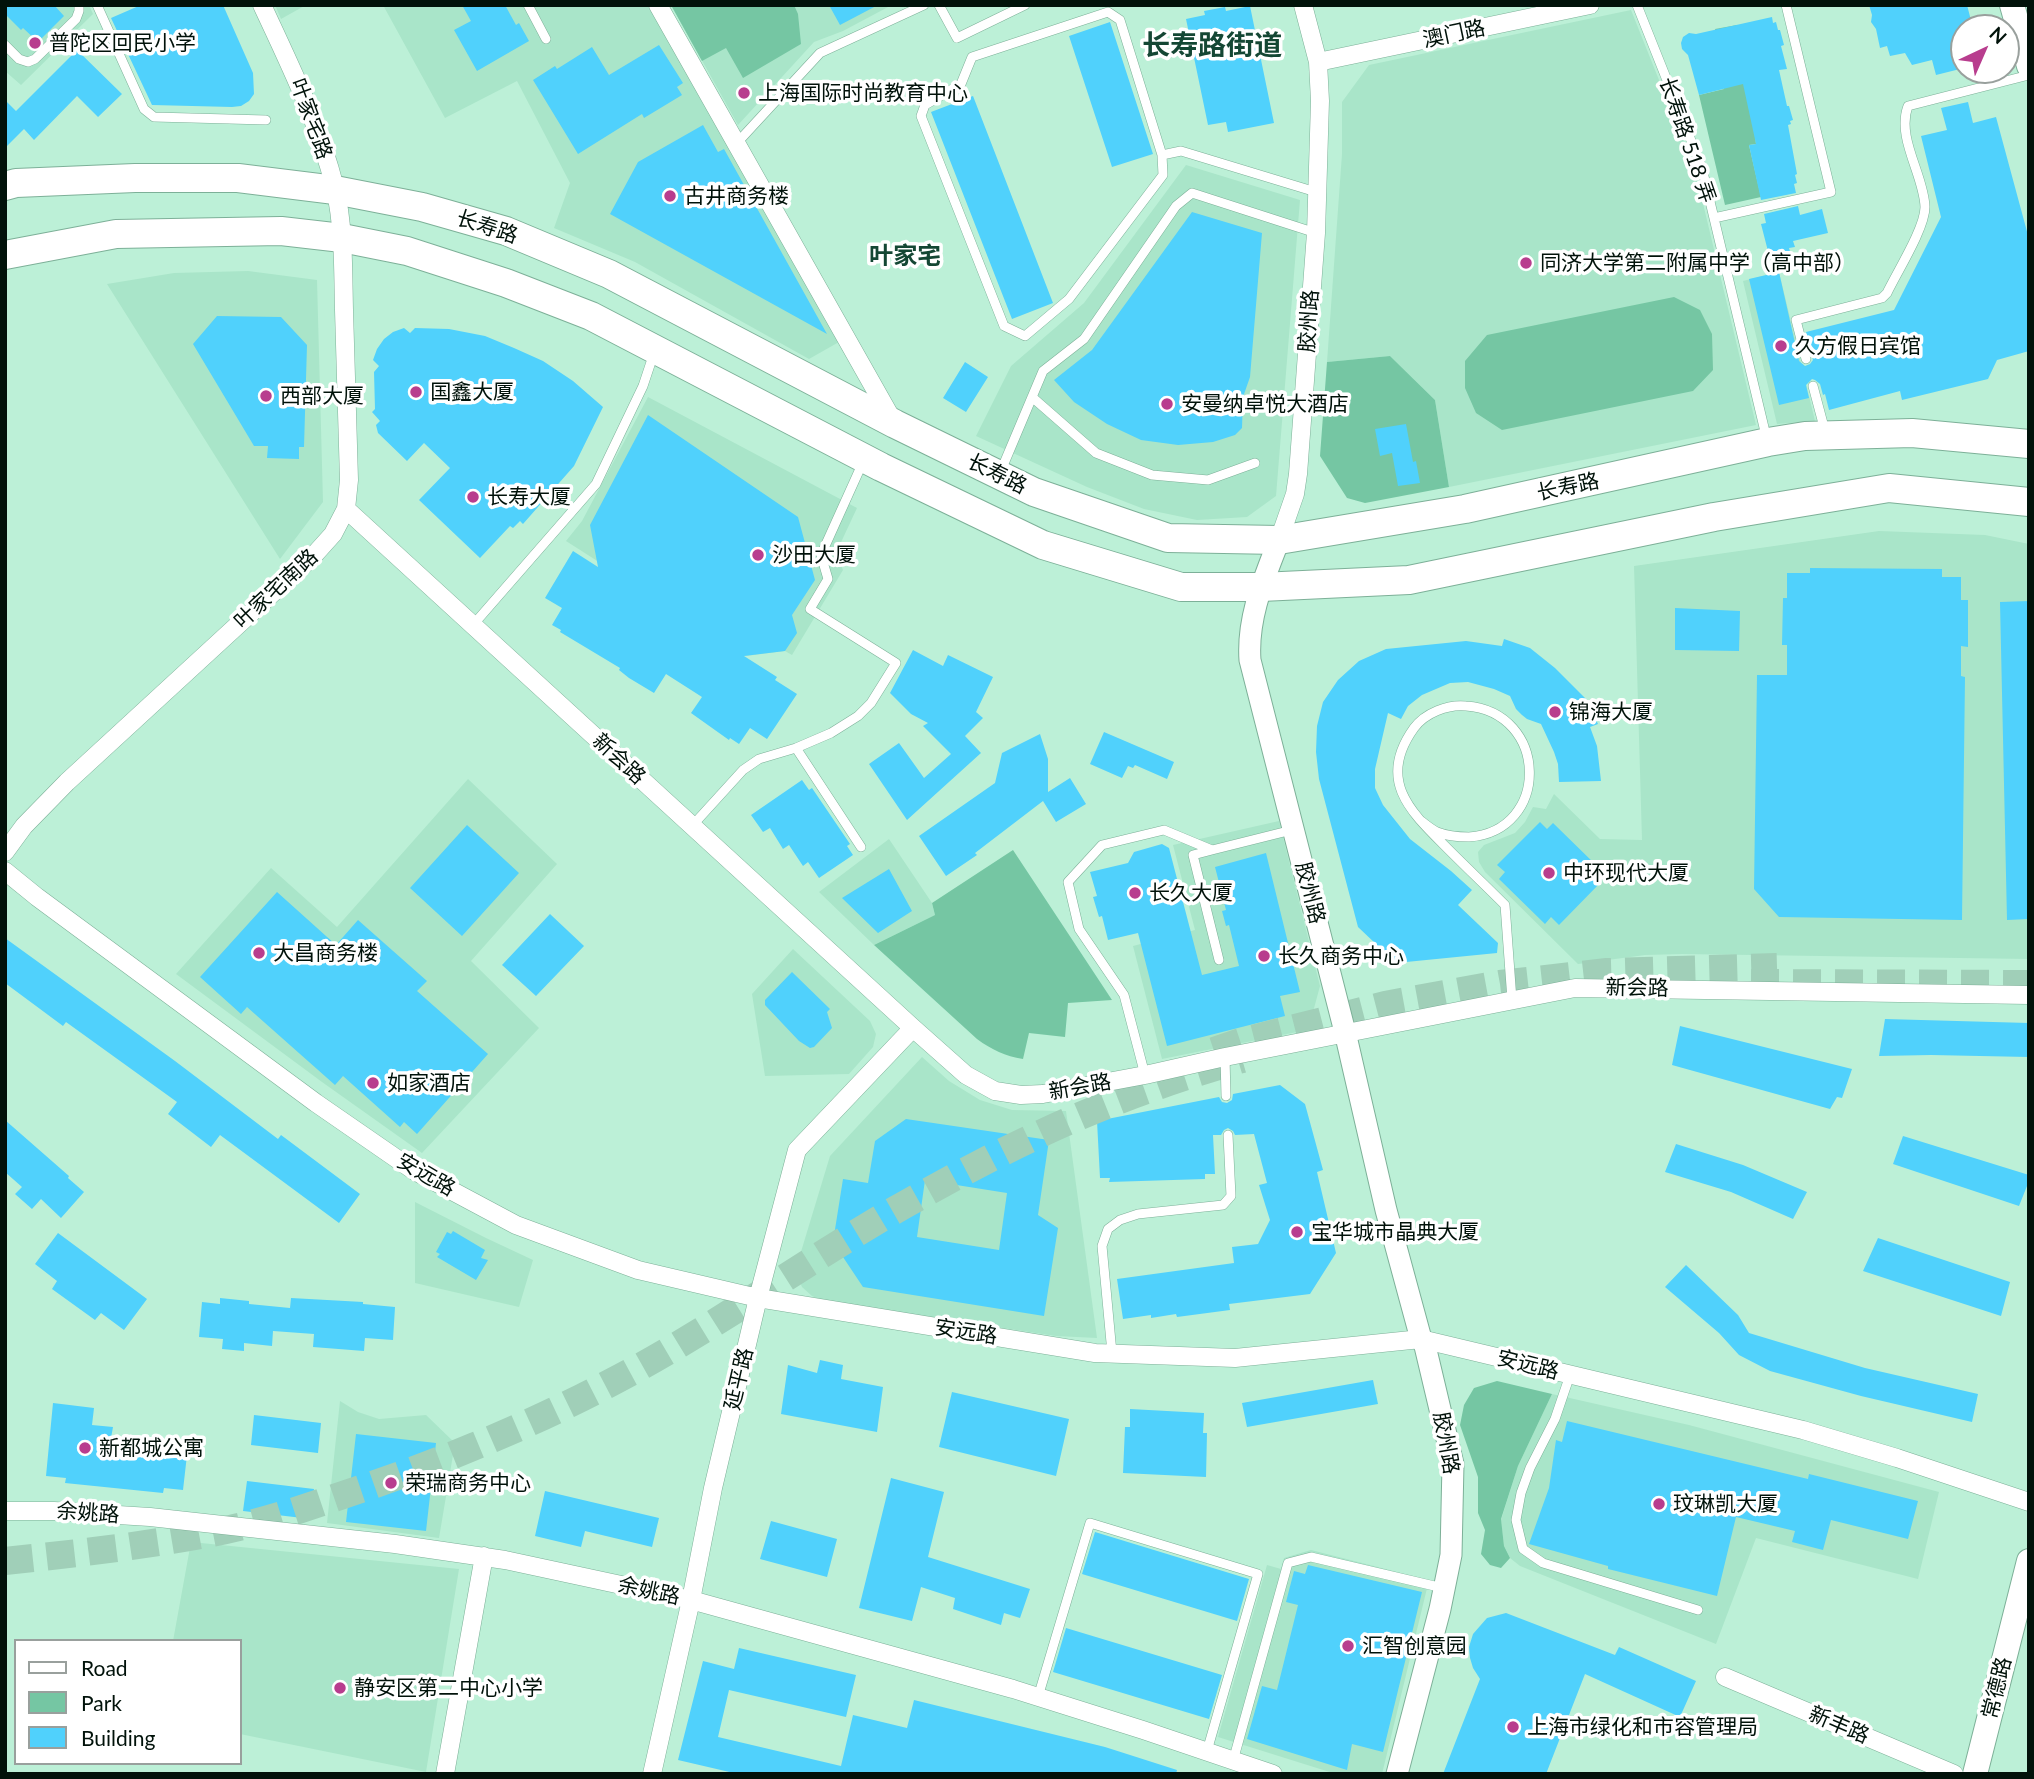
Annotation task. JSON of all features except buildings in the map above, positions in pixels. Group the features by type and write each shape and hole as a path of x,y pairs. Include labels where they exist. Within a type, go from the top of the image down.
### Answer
{"main road":[{"path":"2012,5 2029,66"},
{"name":"长寿路","path":"5,186 16,183 135,178 238,178 335,190 422,206 506,231 609,274 895,424 1034,492 1168,538 1279,540 1465,509 1805,436 1912,433 2029,444"},
{"name":"长寿路","path":"5,255 117,234 281,231 342,238 407,251 506,283 590,316 864,458 1043,545 1181,587 1261,587 1409,580 1714,517 1889,488 2029,502"},
{"name":"常德路","path":"1975,1774 2029,1561"}],"street":[{"name":"叶家宅路","path":"262,5 299,84 319,137 335,190 342,238"},
{"path":"658,5 895,424"},
{"name":"胶州路","path":"1303,5 1318,62 1320,101 1316,233 1298,474 1295,494 1261,587 1250,627 1250,660 1345,1032 1386,1210 1425,1346 1453,1464 1451,1555 1397,1774"},
{"name":"澳门路","path":"1318,62 1590,5"},
{"name":"叶家宅南路","path":"5,852 24,826 66,782 315,554 333,534 346,509 349,480 342,238"},
{"name":"新会路","path":"346,509 913,1028 966,1075 995,1091 1021,1096 1043,1094 1575,988 2029,995"},
{"name":"安远路","path":"5,871 238,1046 413,1170 516,1225 638,1270 758,1298 1095,1353 1235,1357 1422,1339 1802,1430 2029,1502"},
{"name":"延平路","path":"652,1774 713,1488 758,1298 797,1150 913,1028"},
{"name":"余姚路","path":"5,1511 150,1517 484,1556 691,1600 1038,1698 1273,1774"},
{"path":"445,1774 484,1556"},
{"name":"新丰路","path":"1725,1677 1954,1774"}],"lane":[{"path":"5,45 19,59 28,62 35,59 76,19 79,5"},
{"path":"528,5 547,39"},
{"path":"736,144 820,53 923,5"},
{"path":"939,5 957,38 1026,5"},
{"name":"长寿路 518 弄","path":"1637,5 1702,168 1768,442"},
{"path":"1714,218 1831,192 1786,5"},
{"path":"101,7 144,108 154,117 266,120"},
{"path":"1108,12 1120,20 1162,155 1163,175 1069,299 1025,336 1004,326 921,116 925,105 961,84 972,57 1108,12"},
{"path":"1806,359 1796,320 1882,298 1921,226 1925,205 1905,130 1908,106 2029,75"},
{"path":"1162,155 1181,151 1317,192"},
{"path":"999,475 1044,371 1084,339 1176,206 1192,194 1316,233"},
{"path":"473,625 596,484 643,386 655,350"},
{"path":"1813,386 1826,436"},
{"path":"1032,397 1096,453 1152,475 1208,480 1255,463"},
{"path":"692,827 743,770 759,760 831,733 858,716 871,703 896,663 810,609 828,579 821,555 864,458"},
{"path":"1420,821 1438,832 1459,837 1480,836 1500,827 1516,813 1527,794 1531,773 1527,751 1517,731 1500,716 1480,707 1458,705 1436,711 1418,723 1405,741 1398,762 1399,783 1406,803 1420,821 1505,905 1512,1000"},
{"path":"796,748 861,847"},
{"path":"1145,1075 1124,995 1079,929 1068,882 1101,845 1164,830 1212,850"},
{"path":"1219,960 1193,855 1294,830"},
{"path":"1458,859 1455,850 1459,837"},
{"path":"1225,1057 1226,1096"},
{"path":"1112,1353 1101,1246 1108,1228 1120,1220 1138,1214 1223,1205 1231,1196 1228,1135"},
{"path":"1570,1375 1555,1419 1530,1468 1521,1493 1516,1520 1523,1549 1543,1563 1698,1610"},
{"path":"1038,1698 1090,1523 1258,1574 1207,1751"},
{"path":"1234,1761 1289,1563 1311,1557 1444,1589"}],"shaded area":[{"name":"普陀区回民小学","path":"5,5 89,5 93,14 21,85 5,71"},
{"path":"275,5 306,5 281,19"},
{"path":"383,5 648,5 839,342 809,359 635,262 554,228 570,183 517,81 445,118"},
{"name":"上海国际时尚教育中心","path":"671,5 890,6 843,31 814,42 738,125"},
{"name":"同济大学第二附属中学（高中部）","path":"1631,10 1695,170 1756,425 1449,487 1435,400 1390,356 1327,362 1342,154 1342,102 1369,65"},
{"path":"1186,165 1300,200 1276,496 1247,517 1197,520 1144,509 1087,487 976,436 1011,366 1084,303"},
{"path":"248,271 317,280 323,502 280,559 107,284 174,273"},
{"path":"1779,272 1815,421 1777,424 1743,281"},
{"path":"648,397 857,508 836,553 843,570 792,655 785,651 746,656 566,541 582,521"},
{"path":"1879,531 1985,535 2029,544 2029,959 1682,954 1645,955 1578,964 1485,872 1479,862 1478,852 1484,845 1515,833 1533,807 1546,809 1554,794 1600,839 1642,840 1634,566"},
{"path":"468,779 557,864 471,961 539,1028 422,1153 176,974 271,868 337,927"},
{"path":"1279,821 1320,986 1313,1012 1297,1032 1162,1059 1133,946 1195,930 1173,845"},
{"path":"889,839 932,903 935,915 874,945 819,892"},
{"path":"793,949 870,1021 876,1034 873,1047 849,1074 765,1076 752,994"},
{"path":"922,1057 949,1081 980,1100 1012,1110 1066,1111 1097,1338 1056,1336 824,1301 812,1296 802,1287 797,1265 830,1156"},
{"path":"415,1202 533,1260 519,1307 415,1283"},
{"path":"1552,1394 1689,1425 1939,1492 1918,1579 1756,1538 1716,1644 1520,1566 1510,1558 1504,1546 1501,1520 1518,1466"},
{"path":"340,1401 358,1412 379,1419 426,1415 455,1443 439,1538 327,1523"},
{"name":"静安区第二中心小学","path":"191,1542 459,1569 426,1772 242,1734 242,1639 173,1639"},
{"name":"汇智创意园","path":"1311,1550 1429,1580 1382,1774 1336,1774 1218,1737 1267,1565 1281,1569 1284,1558"}],"green space":[{"path":"671,5 794,5 798,14 801,44 743,78 726,48 702,61"},
{"path":"1737,25 1749,77 1756,144 1749,145 1761,197 1725,205 1699,95 1724,89 1719,68 1725,66 1715,29"},
{"path":"1674,297 1700,310 1712,334 1713,370 1693,391 1502,430 1476,413 1465,388 1465,361 1487,335"},
{"path":"1390,356 1435,400 1449,487 1365,503 1347,498 1320,456 1327,362"},
{"path":"1013,850 1112,1000 1068,1003 1065,1037 1029,1033 1023,1059 999,1052 977,1039 874,945 935,915 932,903"},
{"path":"1497,1381 1552,1394 1518,1466 1501,1519 1504,1546 1510,1558 1501,1568 1490,1565 1481,1554 1485,1530 1478,1513 1478,1477 1460,1425 1464,1405 1474,1388"}],"tunnel":[{"path":"1214,1051 1385,1005 1500,984 1607,972 1777,967"},
{"path":"1751,983 2029,984"},
{"path":"5,1561 152,1543 236,1528 326,1501 480,1444 579,1399 651,1361 875,1222 1000,1153 1121,1099 1242,1059"}],"place":[{"name":"普陀区回民小学","path":"35,43"},
{"name":"上海国际时尚教育中心","path":"744,93"},
{"name":"古井商务楼","path":"670,196"},
{"name":"同济大学第二附属中学（高中部）","path":"1526,263"},
{"name":"久方假日宾馆","path":"1781,346"},
{"name":"国鑫大厦","path":"416,392"},
{"name":"西部大厦","path":"266,396"},
{"name":"安曼纳卓悦大酒店","path":"1167,404"},
{"name":"长寿大厦","path":"473,497"},
{"name":"沙田大厦","path":"758,555"},
{"name":"锦海大厦","path":"1555,712"},
{"name":"中环现代大厦","path":"1549,873"},
{"name":"长久大厦","path":"1135,893"},
{"name":"大昌商务楼","path":"259,953"},
{"name":"长久商务中心","path":"1264,956"},
{"name":"如家酒店","path":"373,1083"},
{"name":"宝华城市晶典大厦","path":"1297,1232"},
{"name":"新都城公寓","path":"85,1448"},
{"name":"荣瑞商务中心","path":"391,1483"},
{"name":"玟琳凯大厦","path":"1659,1504"},
{"name":"汇智创意园","path":"1348,1646"},
{"name":"静安区第二中心小学","path":"340,1688"},
{"name":"上海市绿化和市容管理局","path":"1513,1727"}],"district":[{"name":"长寿路街道","path":"1212,46"},
{"name":"叶家宅","path":"905,256"}]}
